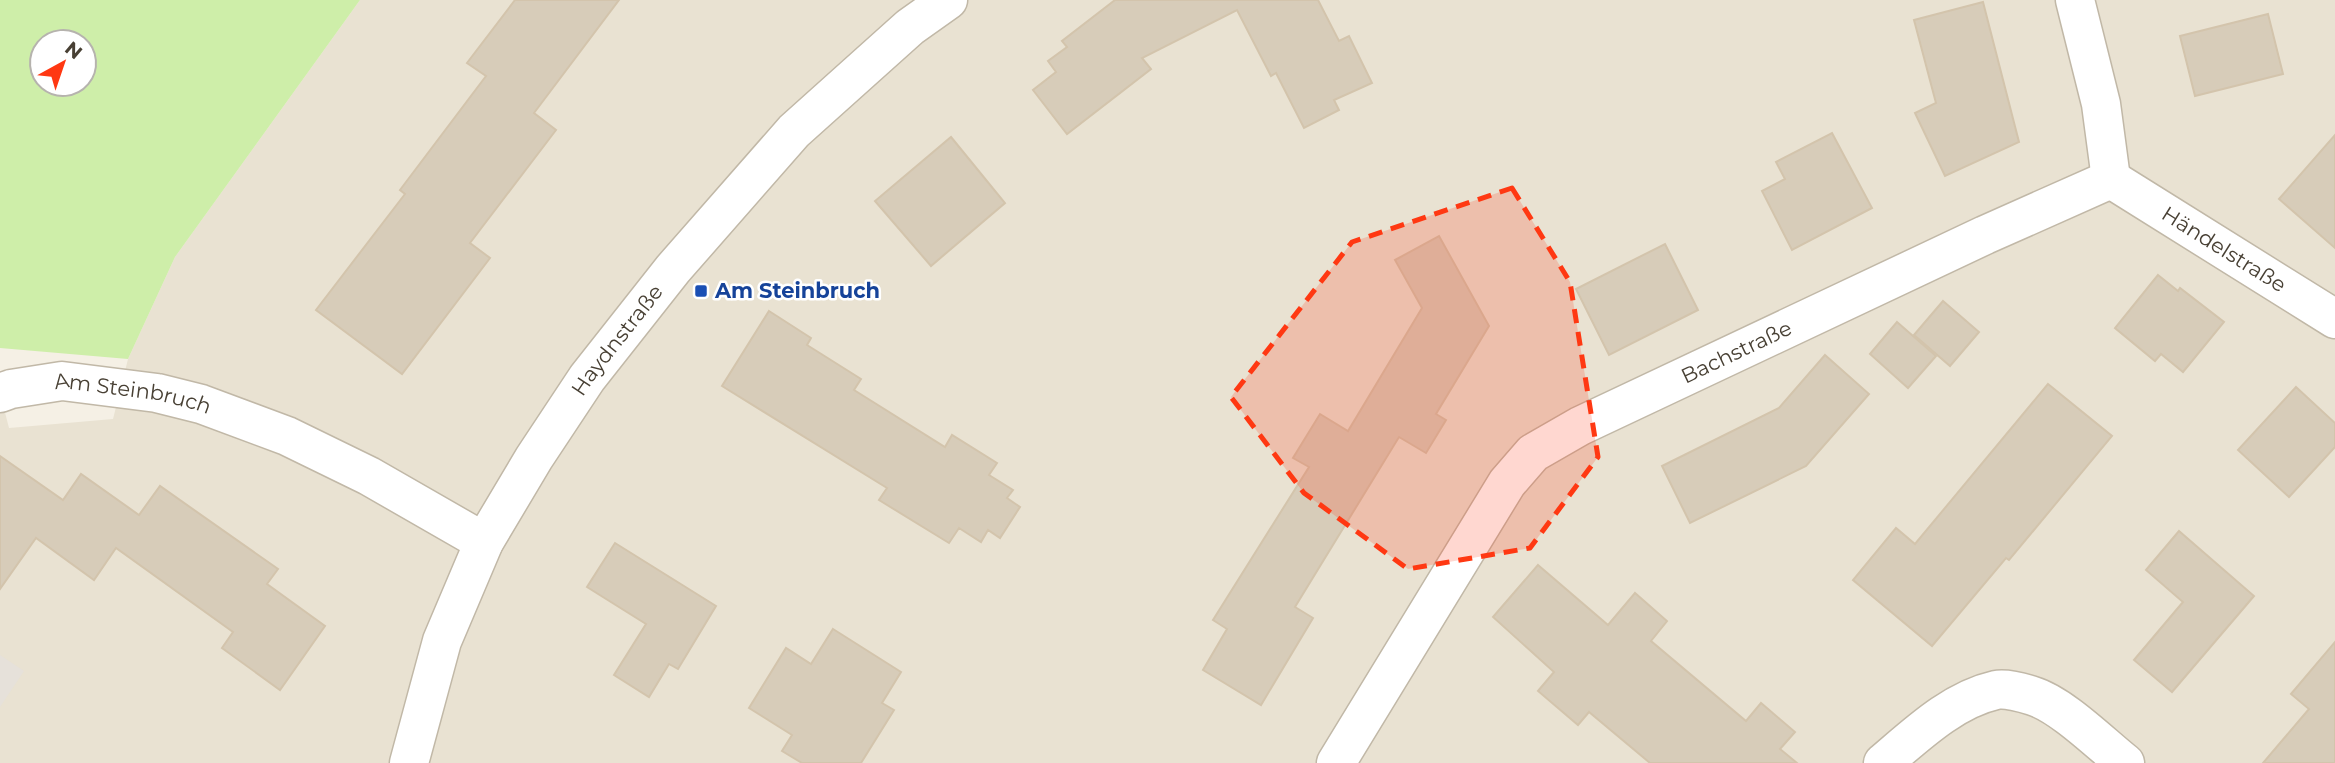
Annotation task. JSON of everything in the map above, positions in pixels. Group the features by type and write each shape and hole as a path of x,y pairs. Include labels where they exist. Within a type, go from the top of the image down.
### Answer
{"street":[{"name":"Haydnstraße","path":"409,763 442,641 484,542 534,458 587,378 673,269 794,131 910,27 948,0"},
{"path":"2075,0 2101,104 2111,179"},
{"name":"Händelstraße","path":"2111,179 2335,319"},
{"name":"Bachstraße","path":"1336,763 1507,483 1533,453 1580,426 1985,235 2111,179"},
{"name":"Am Steinbruch","path":"0,394 11,388 62,382 157,393 201,404 287,436 369,476 484,542"},
{"path":"1883,763 1934,721 1965,703 1998,690 2035,696 2066,715 2125,763"}],"highlighted area":[{"path":"1512,188 1570,282 1598,457 1530,548 1408,569 1304,493 1231,397 1352,242"}],"shaded area":[{"path":"360,0 2335,0 2335,763 0,763 0,393 9,428 113,419 128,359 175,257"},
{"path":"0,655 24,671 0,707"}],"green space":[{"path":"0,0 360,0 175,257 128,359 0,348"}],"building":[{"path":"515,0 619,0 534,113 556,130 470,243 490,258 402,374 316,310 405,194 400,190 486,76 467,63"},
{"path":"1115,0 1318,0 1339,41 1349,36 1372,83 1334,100 1339,110 1304,128 1276,73 1271,76 1237,10 1142,58 1151,69 1067,134 1033,90 1056,72 1048,61 1067,47 1062,41"},
{"path":"1983,2 2019,142 1945,176 1915,113 1936,103 1914,20"},
{"path":"2268,14 2283,74 2195,96 2180,36"},
{"path":"1832,133 1872,208 1792,250 1762,191 1785,179 1776,162"},
{"path":"2335,135 2335,248 2279,199"},
{"path":"951,137 1005,203 931,266 875,201"},
{"path":"1439,236 1489,326 1436,414 1446,420 1426,453 1399,437 1295,607 1313,618 1261,705 1203,670 1227,629 1213,620 1309,467 1293,458 1320,414 1348,431 1422,308 1395,260"},
{"path":"1665,244 1698,310 1609,355 1576,289"},
{"path":"2158,275 2178,291 2180,288 2224,322 2183,372 2161,354 2155,361 2115,328"},
{"path":"1943,301 1979,332 1950,366 1914,335"},
{"path":"769,311 811,338 807,345 861,379 854,390 945,447 952,435 997,463 989,475 1013,490 1007,498 1020,507 1000,538 988,530 981,542 959,528 949,543 879,500 887,488 722,386"},
{"path":"1897,322 1936,356 1908,388 1870,354"},
{"path":"1825,355 1869,394 1806,466 1690,523 1662,466 1779,408"},
{"path":"2048,384 2112,436 2009,560 2006,558 1932,646 1853,580 1896,528 1915,544"},
{"path":"2296,387 2335,423 2335,447 2289,497 2238,450"},
{"path":"0,456 63,500 81,474 139,515 160,486 278,569 267,584 325,626 280,690 222,648 233,632 116,548 94,580 36,538 0,589"},
{"path":"2179,531 2254,596 2172,692 2134,660 2183,602 2146,570"},
{"path":"615,543 716,606 678,669 669,664 649,697 614,675 646,624 587,587"},
{"path":"1538,565 1608,625 1635,593 1667,621 1651,641 1746,721 1761,703 1795,732 1780,749 1797,763 1650,763 1589,712 1578,725 1538,691 1554,672 1493,617"},
{"path":"833,629 901,672 882,703 894,710 861,763 802,763 782,751 792,735 749,708 786,648 811,664"},
{"path":"2335,642 2335,763 2263,763 2309,709 2291,694"}],"place":[{"name":"Am Steinbruch","path":"701,291"}]}
